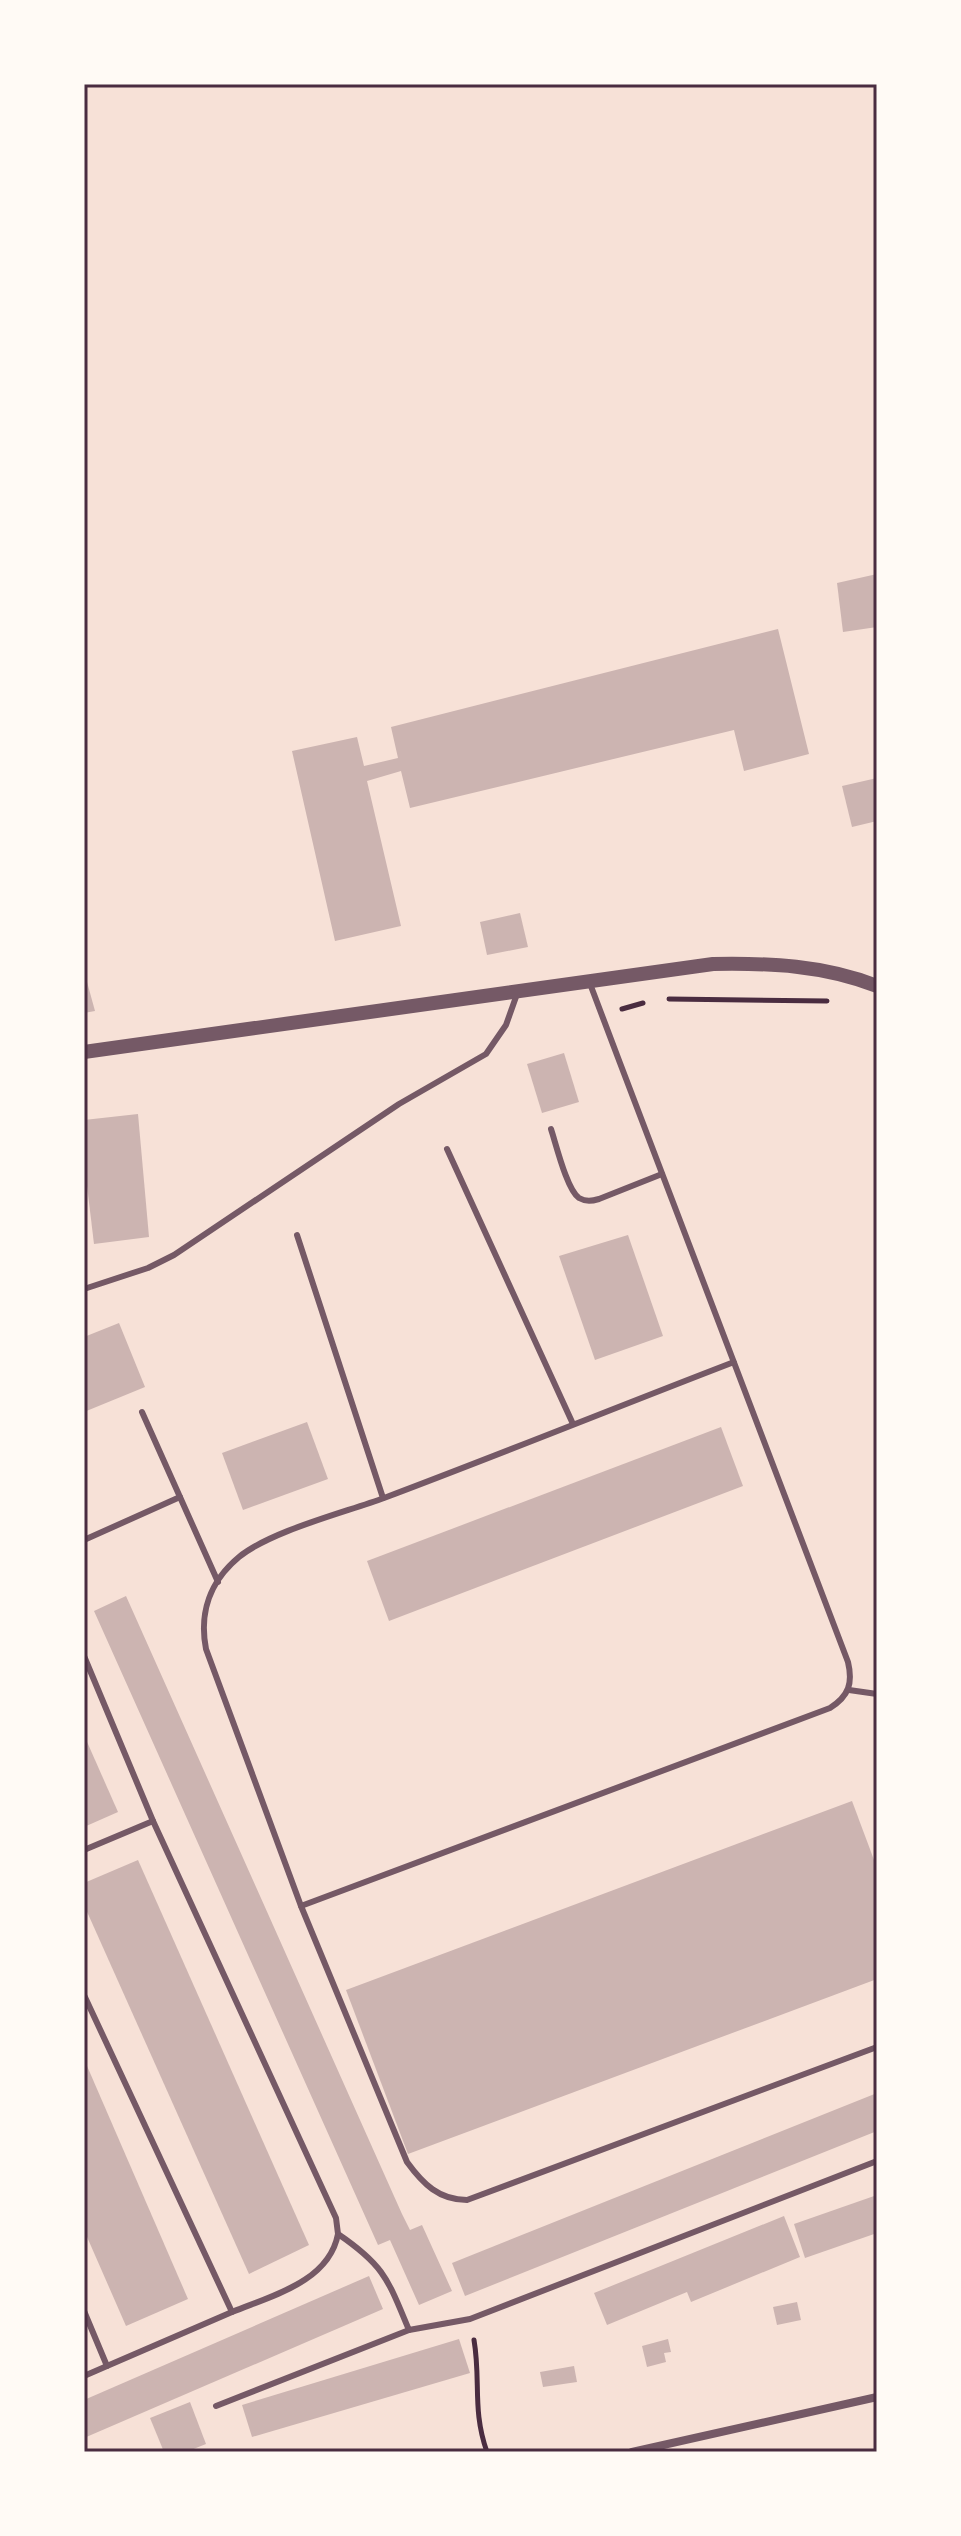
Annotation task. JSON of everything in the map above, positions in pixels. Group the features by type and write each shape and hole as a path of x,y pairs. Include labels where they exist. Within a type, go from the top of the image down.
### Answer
{"street":[{"path":"84,1052 677,968 748,963 819,968 877,986"},
{"path":"632,2452 877,2397"}],"lane":[{"path":"301,1906 830,1708 843,1700 849,1690 852,1676 848,1662 589,981"},
{"path":"84,1289 148,1268 174,1255 399,1104 486,1054 506,1025 518,990"},
{"path":"551,1129 572,1190 582,1200 590,1202 662,1174"},
{"path":"447,1149 573,1424"},
{"path":"297,1235 383,1498"},
{"path":"734,1362 250,1549 236,1559 205,1606 202,1618 206,1649 301,1906 407,2162 420,2180 436,2193 451,2200 467,2200 877,2047"},
{"path":"142,1412 218,1582"},
{"path":"84,1540 180,1497"},
{"path":"84,1656 153,1821 336,2218 338,2234 336,2247 309,2278 290,2289 84,2376"},
{"path":"849,1690 877,1694"},
{"path":"84,1850 153,1821"},
{"path":"84,1995 232,2312"},
{"path":"216,2406 409,2330 470,2319 877,2161"},
{"path":"338,2234 378,2265 409,2330"},
{"path":"84,2311 107,2366"}],"path":[{"path":"658,1000 835,1002"},
{"path":"601,1014 649,1001"},
{"path":"470,2319 478,2365 478,2428 487,2452"}],"building":[{"path":"877,574 877,627 843,632 837,583"},
{"path":"778,629 809,754 744,771 734,730 410,808 401,771 367,781 401,926 335,941 292,751 357,737 364,766 398,758 391,727"},
{"path":"877,778 877,821 852,827 842,786"},
{"path":"520,913 528,947 487,955 480,922"},
{"path":"84,971 95,1011 84,1013"},
{"path":"564,1053 579,1102 542,1113 527,1064"},
{"path":"138,1114 149,1237 94,1244 84,1161 84,1120"},
{"path":"628,1235 663,1336 595,1360 559,1256"},
{"path":"119,1323 145,1387 84,1412 84,1337"},
{"path":"307,1422 328,1479 243,1510 222,1453"},
{"path":"721,1427 743,1486 389,1621 367,1561"},
{"path":"126,1596 402,2214 410,2230 422,2225 452,2291 419,2305 390,2240 378,2245 94,1611"},
{"path":"84,1735 118,1812 84,1827"},
{"path":"852,1801 877,1868 877,1979 408,2154 346,1990"},
{"path":"138,1860 309,2245 249,2274 84,1905 84,1883"},
{"path":"84,2059 188,2299 126,2326 84,2230"},
{"path":"877,2093 877,2131 465,2296 452,2263"},
{"path":"877,2195 877,2233 805,2258 794,2224"},
{"path":"784,2216 800,2257 691,2302 687,2292 607,2325 594,2293"},
{"path":"369,2276 383,2309 84,2438 84,2400"},
{"path":"797,2302 801,2320 777,2325 773,2307"},
{"path":"459,2339 470,2373 252,2437 242,2405"},
{"path":"668,2339 671,2352 664,2353 666,2362 647,2367 642,2346"},
{"path":"574,2366 577,2382 543,2387 540,2372"},
{"path":"190,2402 206,2444 186,2452 164,2452 150,2418"}]}
